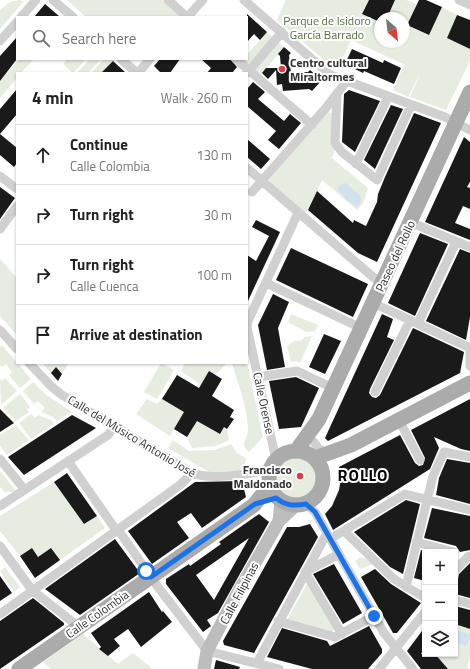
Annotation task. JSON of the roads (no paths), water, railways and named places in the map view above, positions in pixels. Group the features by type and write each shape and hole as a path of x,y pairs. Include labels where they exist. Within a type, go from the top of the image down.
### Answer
{"main road":[{"name":"Paseo del Rollo","path":"296,451 319,419 470,92"},
{"path":"318,456 324,479 319,494 301,505 275,495 268,477 273,464 281,455 296,451 318,456 328,463 351,445 470,384"},
{"name":"Paseo del Rollo","path":"318,456 319,419"},
{"name":"Calle Filipinas","path":"275,495 279,522"},
{"name":"Calle Colombia","path":"19,669 255,504 275,495"},
{"name":"Calle Filipinas","path":"201,668 207,651 279,522 301,505"}],"street":[{"path":"22,16 36,0"},
{"path":"53,0 72,16"},
{"path":"168,0 189,15 203,0"},
{"path":"244,0 331,75 342,88 388,97 411,104 445,117 470,130"},
{"path":"459,0 470,4"},
{"path":"0,41 16,23"},
{"path":"248,72 282,32"},
{"path":"122,60 137,72"},
{"path":"139,72 149,60"},
{"path":"237,60 248,72 312,125"},
{"path":"252,192 312,125 342,88"},
{"path":"342,88 336,114 335,143 356,164 377,180 411,104"},
{"path":"356,164 388,97"},
{"path":"325,109 334,111 336,114"},
{"path":"248,169 382,283"},
{"path":"0,176 16,188"},
{"path":"0,229 16,207"},
{"name":"Calle Orense","path":"248,321 298,213"},
{"path":"410,222 470,248"},
{"path":"375,392 456,242"},
{"path":"266,283 361,328"},
{"path":"373,303 470,349 470,366"},
{"path":"0,330 16,348"},
{"name":"Calle Orense","path":"248,332 258,377 273,464"},
{"name":"Calle del Músico Antonio José","path":"30,364 52,388 192,473 200,476 259,472 273,464"},
{"path":"258,377 297,371 333,388"},
{"path":"399,420 420,460"},
{"path":"0,506 108,435 115,426"},
{"path":"406,587 416,542 437,470 444,452 470,457"},
{"path":"0,458 24,489"},
{"path":"68,461 116,530 121,534 151,577 207,651 279,669"},
{"path":"0,614 180,485 192,473"},
{"path":"257,663 305,572 329,536 344,531 401,495 413,495 470,510"},
{"path":"301,505 315,512 374,616 395,648 413,669"},
{"path":"344,531 384,570 406,587 422,596"},
{"path":"416,542 443,549"},
{"path":"0,546 32,590 79,627"},
{"path":"458,553 470,556"},
{"path":"305,572 339,554"},
{"path":"458,567 470,556"},
{"path":"305,572 342,634"},
{"path":"458,601 470,604"},
{"path":"278,621 335,637 374,616"},
{"path":"379,669 422,616"}],"water":[{"path":"346,183 361,197 360,204 356,206 347,200 338,190 339,186"},
{"path":"458,630 470,635 466,646 458,643"}],"place":[{"name":"Centro cultural Miraltormes","path":"282,69"},
{"name":"Francisco Maldonado","path":"300,476"}],"district":[{"name":"ROLLO","path":"363,475"}],"park label":[{"name":"Parque de Isidoro García Barrado","path":"327,27"}]}
